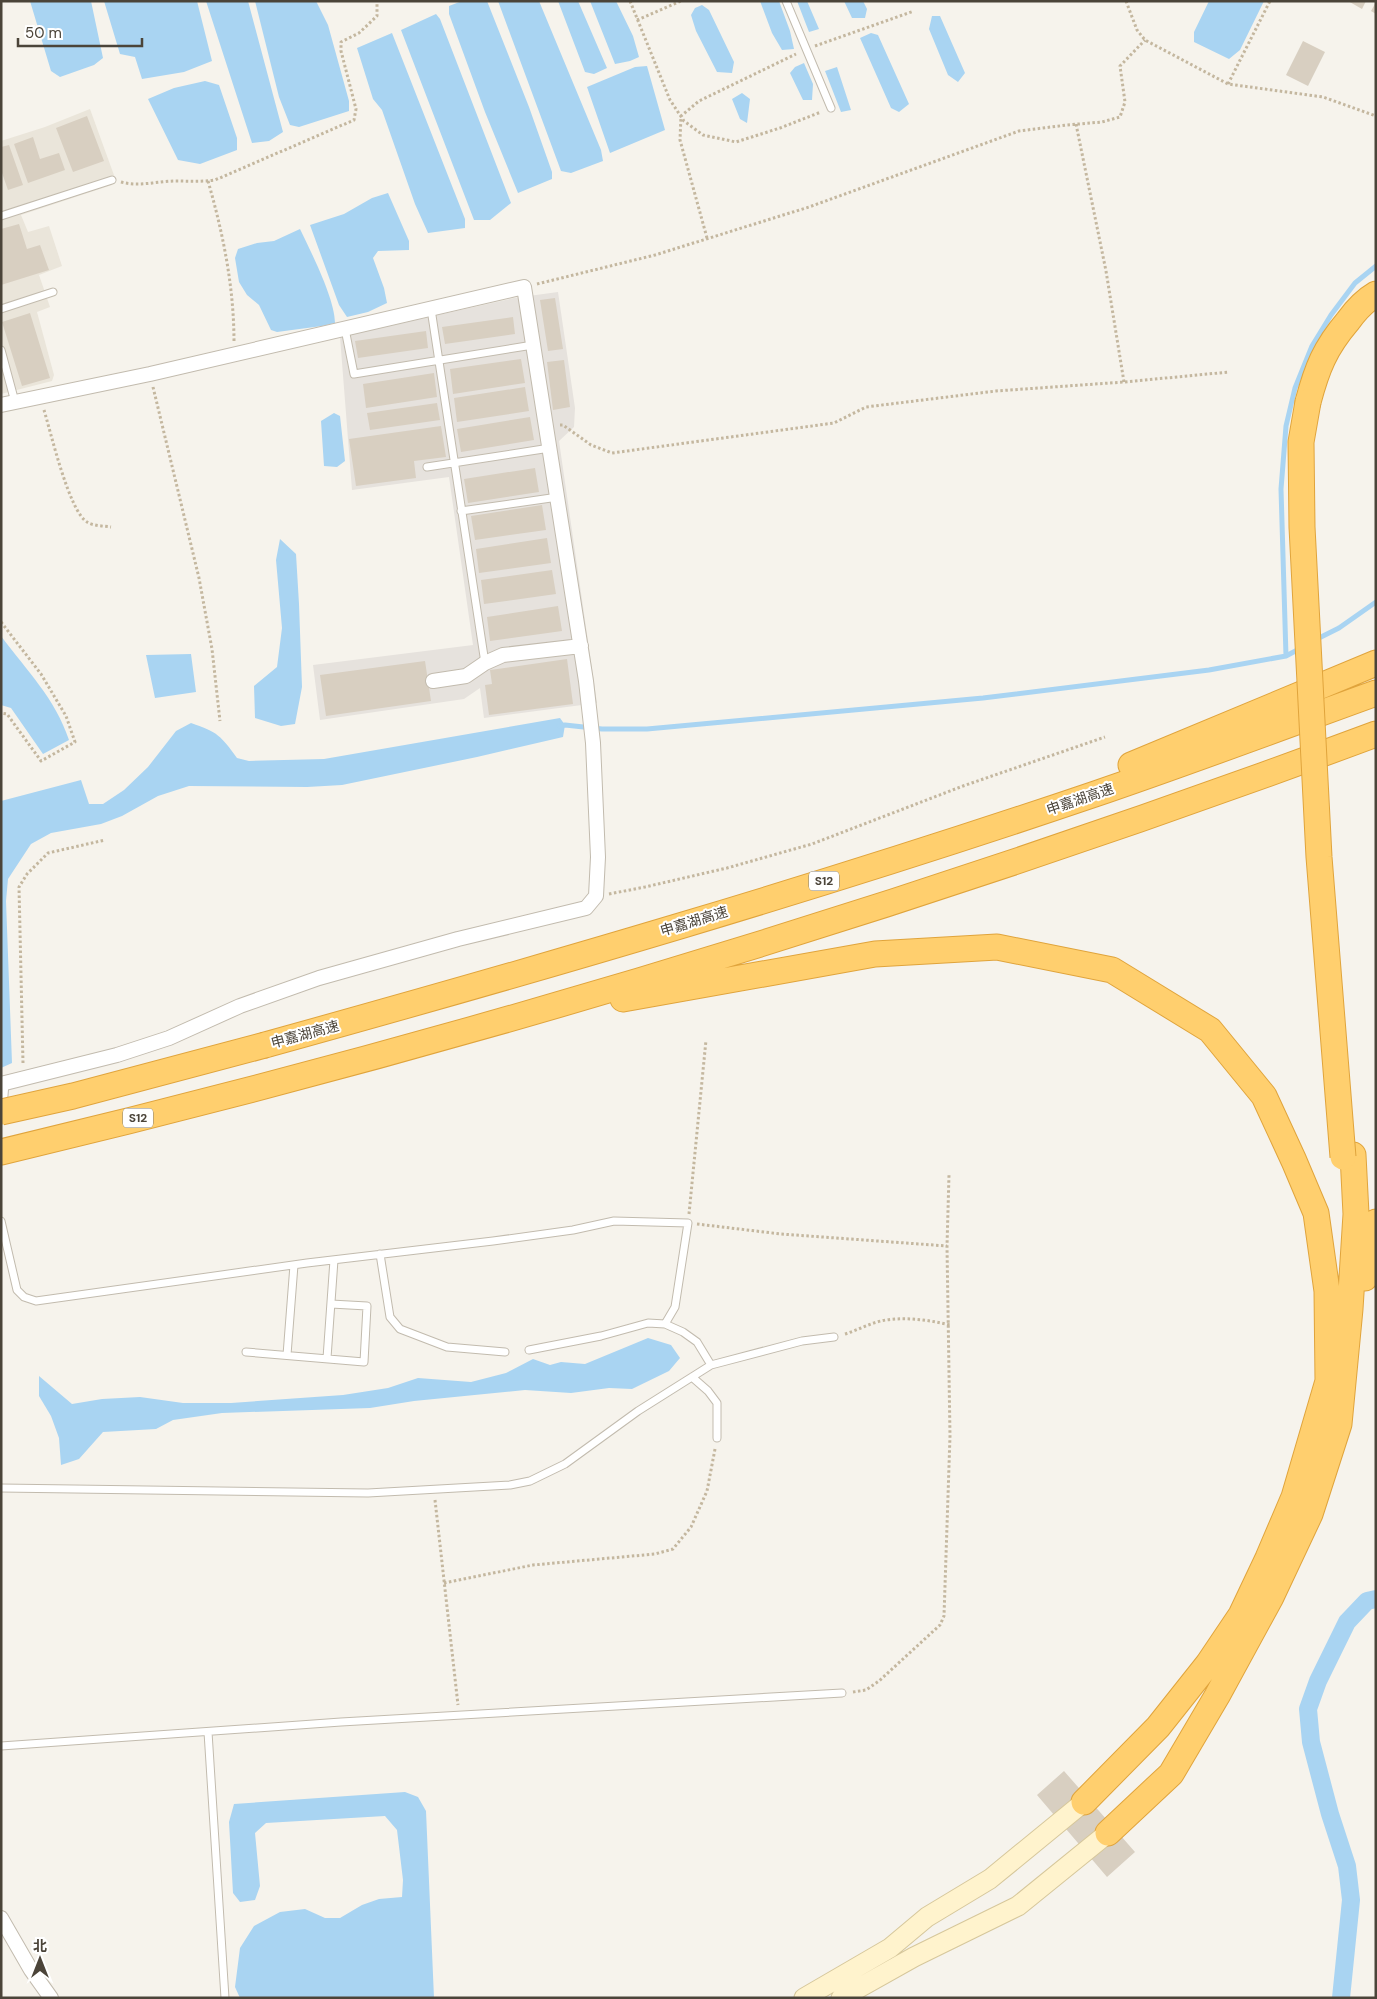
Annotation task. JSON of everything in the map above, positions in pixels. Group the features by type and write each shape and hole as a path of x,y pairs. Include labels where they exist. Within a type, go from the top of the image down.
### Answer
{"highway":[{"path":"1336,1382 1350,1309 1356,1214 1348,1156 1314,514 1313,404 1315,373 1330,342 1364,300 1376,294"},
{"path":"1313,404 1332,363 1358,323 1376,310"},
{"path":"926,850 1376,663"},
{"name":"申嘉湖高速","path":"1,1112 73,1096 492,982 926,850 1097,794 1376,693"},
{"name":"S12","path":"1,1152 276,1083 503,1020 780,938 1222,792 1376,734"},
{"path":"503,1020 876,954 997,948 1112,970 1210,1030 1264,1096 1316,1213 1327,1291 1339,1424 1310,1514 1271,1597 1217,1696 1171,1774 1108,1833"},
{"path":"1084,1802 1158,1727 1208,1664 1241,1615 1294,1497 1336,1382 1376,1222"}],"main road":[{"path":"804,1998 890,1948 927,1917 990,1879 1084,1802"},
{"path":"841,1998 914,1957 1018,1906 1108,1833"}],"street":[{"path":"1,406 234,355 524,287 581,646 591,722 598,857 596,896 586,908 458,939 319,978 240,1006 169,1038 116,1055 3,1084"},
{"path":"434,681 466,676 485,663 504,655 581,646"},
{"path":"1,1918 31,1970 51,1998"}],"lane":[{"path":"786,1 831,108"},
{"path":"1,216 112,180"},
{"path":"1,309 53,292"},
{"path":"431,309 485,663"},
{"path":"346,328 354,374 533,345"},
{"path":"1,350 15,402"},
{"path":"427,467 550,448"},
{"path":"462,511 558,497"},
{"path":"1,1118 3,1084"},
{"path":"1,1221 17,1290 24,1297 36,1301 294,1265 573,1230 614,1221 688,1223 674,1307 666,1324"},
{"path":"380,1254 390,1317 400,1329 448,1347 505,1352"},
{"path":"327,1358 334,1260"},
{"path":"287,1355 294,1265"},
{"path":"246,1352 364,1362 367,1306 331,1304"},
{"path":"529,1350 575,1342 648,1323 666,1324 683,1332 697,1342 711,1365"},
{"path":"1,1488 368,1493 510,1485 530,1480 565,1464 638,1411 711,1365 802,1341 834,1337"},
{"path":"692,1377 708,1391 716,1402 717,1438"},
{"path":"1,1746 459,1715 842,1693"},
{"path":"208,1732 225,1998"}],"path":[{"path":"112,180 127,184 215,180 354,120 356,109 341,51 341,42 359,32 377,16 377,1"},
{"path":"630,1 670,100 684,122 703,135 736,142 780,128 831,108"},
{"path":"637,20 681,1"},
{"path":"1126,1 1137,30 1145,40 1228,84 1323,97 1376,116"},
{"path":"1228,84 1270,1"},
{"path":"707,238 680,140 681,116 699,101 806,49 914,10"},
{"path":"524,287 655,255 818,204 1018,131 1102,122 1120,117 1125,102 1120,66 1145,40"},
{"path":"1076,124 1106,271 1124,382"},
{"path":"208,181 224,236 234,317 234,355"},
{"path":"547,427 563,425 590,445 612,453 834,423 866,407 996,391 1229,372"},
{"path":"150,374 199,578 212,649 220,721"},
{"path":"40,397 66,483 77,510 88,522 111,527"},
{"path":"1,622 41,674 66,716 76,742 41,761 7,714 1,713"},
{"path":"596,896 727,868 812,844 963,786 1105,737"},
{"path":"24,1079 19,887 27,874 48,853 105,840"},
{"path":"706,1040 688,1223 780,1234 947,1246"},
{"path":"842,1693 866,1690 880,1681 940,1625 944,1616 950,1436 950,1325 947,1246 948,1175"},
{"path":"834,1337 885,1320 922,1320 950,1325"},
{"path":"444,1583 533,1565 655,1554 673,1549 691,1527 707,1491 717,1438"},
{"path":"434,1490 459,1715"}],"shaded area":[{"path":"90,109 115,178 112,185 21,215 28,232 49,226 62,266 39,275 50,307 37,312 54,375 52,381 1,394 1,141 45,127"},
{"path":"558,292 575,408 574,427 559,441 597,703 484,718 480,688 464,699 320,720 313,665 473,645 449,477 352,490 340,337 514,298"}],"water":[{"path":"30,1 91,1 103,58 94,65 60,77 51,71"},
{"path":"104,1 197,1 212,61 184,72 142,79 135,57 120,54"},
{"path":"206,1 248,1 283,132 269,141 252,143"},
{"path":"255,1 316,1 328,25 349,101 349,111 299,127 290,125 279,97"},
{"path":"462,1 487,1 529,107 552,172 552,179 518,193 485,112 449,14 449,6"},
{"path":"498,1 539,1 601,150 603,161 571,173 561,171"},
{"path":"558,1 578,1 607,68 594,74 585,72"},
{"path":"590,1 616,1 633,36 639,57 615,64"},
{"path":"760,1 779,1 790,31 794,49 782,50 772,33"},
{"path":"797,1 807,1 819,29 809,32"},
{"path":"844,1 863,1 867,9 865,18 852,18"},
{"path":"1209,1 1264,1 1240,50 1229,59 1194,42 1194,32"},
{"path":"702,5 709,10 734,62 732,73 717,72 696,31 691,15 695,8"},
{"path":"436,14 440,19 511,203 490,220 474,220 401,30"},
{"path":"932,16 940,16 965,73 958,82 948,75 929,29"},
{"path":"392,33 465,219 465,228 428,233 415,204 382,110 373,99 357,48"},
{"path":"871,33 878,35 909,104 899,112 891,108 860,38"},
{"path":"804,63 813,84 812,100 803,100 790,73 795,67"},
{"path":"647,66 665,130 610,153 587,87 635,67"},
{"path":"837,67 851,110 841,112 825,71"},
{"path":"205,81 219,85 237,138 237,150 200,164 178,160 148,99 174,88"},
{"path":"742,93 750,99 747,123 740,119 732,99"},
{"path":"388,193 409,241 409,250 378,251 373,258 384,288 387,303 368,312 347,317 339,305 310,225 344,214 372,198"},
{"path":"300,229 327,289 335,323 277,332 271,330 259,305 247,295 239,282 235,258 238,249 257,243 274,241"},
{"path":"334,413 340,416 345,461 337,467 324,466 321,421"},
{"path":"280,539 296,554 302,687 295,724 281,726 255,718 254,686 277,667 282,628 276,560"},
{"path":"1,636 48,698 69,740 43,754 11,708 1,705"},
{"path":"191,654 196,692 155,698 146,655"},
{"path":"560,718 565,725 563,737 342,785 307,787 189,786 158,796 122,816 101,824 51,833 31,844 8,879 6,901 12,1063 1,1068 1,801 81,780 89,804 103,804 124,790 148,767 176,731 191,723 213,732 223,740 237,758 249,761 324,759"},
{"path":"648,1338 671,1345 680,1358 669,1371 632,1389 609,1388 571,1393 525,1390 414,1401 370,1408 222,1413 173,1420 156,1429 103,1432 79,1459 61,1465 59,1438 51,1416 39,1396 39,1376 72,1404 102,1399 140,1397 183,1403 231,1403 343,1395 388,1388 418,1378 471,1382 506,1373 533,1359 550,1365 561,1362 585,1364"},
{"path":"405,1792 418,1797 426,1811 434,1998 240,1998 235,1987 240,1948 254,1926 280,1912 305,1909 325,1918 340,1918 362,1905 379,1899 402,1897 403,1880 397,1830 385,1816 266,1823 255,1833 260,1886 255,1900 240,1902 233,1893 229,1822 234,1804"}],"building":[{"path":"1348,1 1366,1 1362,9"},
{"path":"1376,2 1376,14 1371,11"},
{"path":"1303,41 1325,52 1308,86 1286,75"},
{"path":"87,116 104,161 73,172 56,128"},
{"path":"33,137 40,159 59,153 65,170 28,183 14,144"},
{"path":"9,145 23,185 8,190 1,170 1,147"},
{"path":"19,224 27,249 40,245 49,270 1,285 1,229"},
{"path":"555,298 563,349 548,351 540,300"},
{"path":"30,313 50,378 22,386 2,322"},
{"path":"513,317 515,334 445,344 442,327"},
{"path":"426,331 428,348 358,358 355,341"},
{"path":"521,359 525,383 453,394 450,369"},
{"path":"564,360 570,407 553,410 547,362"},
{"path":"434,373 437,397 366,408 363,384"},
{"path":"525,387 529,411 457,422 454,398"},
{"path":"437,403 440,420 370,430 367,413"},
{"path":"530,417 534,440 461,452 457,429"},
{"path":"441,426 446,457 414,461 416,478 356,486 349,439"},
{"path":"535,468 539,492 468,503 464,479"},
{"path":"542,505 546,530 475,540 471,516"},
{"path":"547,538 551,563 479,573 476,549"},
{"path":"552,570 556,594 484,604 481,580"},
{"path":"558,606 562,631 490,641 487,617"},
{"path":"567,659 573,704 489,715 485,685 492,684 490,670"},
{"path":"425,661 431,701 326,716 320,675"},
{"path":"1064,1771 1135,1852 1107,1877 1037,1795"}],"waterway":[{"path":"1286,656 1281,489 1286,426 1295,388 1312,346 1331,315 1355,283 1376,266"},
{"path":"1315,640 1339,628 1376,602"},
{"path":"559,726 602,729 647,729 983,698 1209,670 1286,656 1301,648"},
{"path":"1341,1998 1351,1900 1347,1866 1330,1814 1311,1742 1308,1709 1318,1681 1347,1622 1367,1601 1376,1599"}]}
